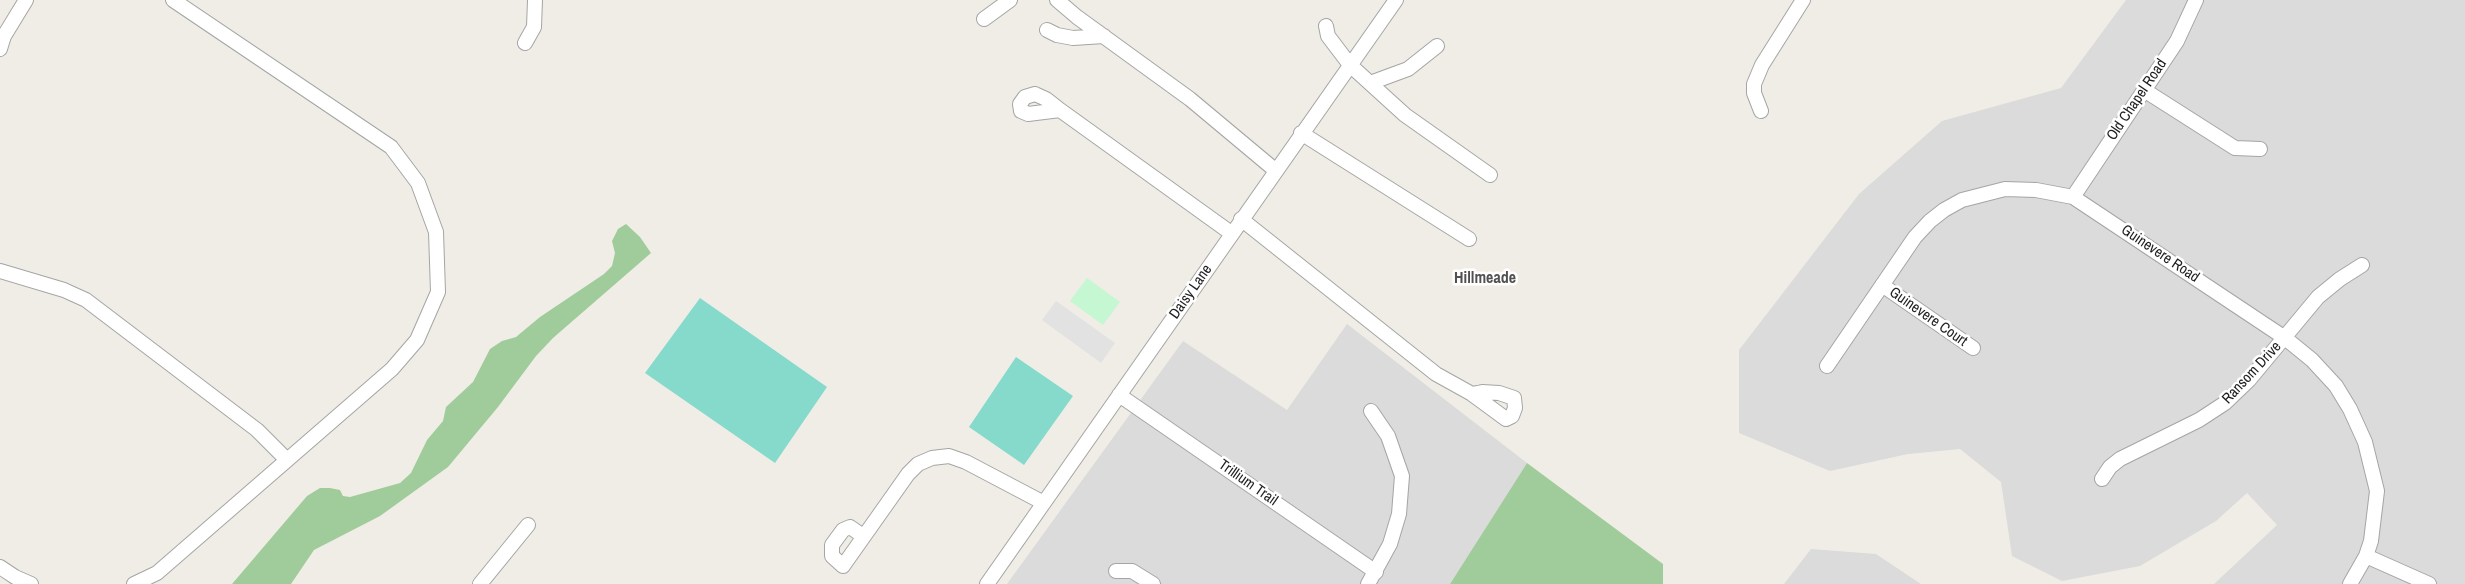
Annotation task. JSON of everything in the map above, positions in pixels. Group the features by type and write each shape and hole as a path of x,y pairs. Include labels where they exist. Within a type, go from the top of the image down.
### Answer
{"street":[{"path":"0,49 4,36 26,0"},
{"path":"134,584 157,573 392,369 417,340 438,292 436,232 418,183 392,147 173,0"},
{"path":"525,43 534,27 535,0"},
{"path":"984,19 1010,0"},
{"path":"1057,0 1077,18 1190,99 1275,170"},
{"name":"Daisy Lane","path":"986,584 1396,0"},
{"path":"1761,111 1756,100 1754,84 1762,65 1803,0"},
{"name":"Old Chapel Road","path":"2073,197 2177,40 2196,0"},
{"path":"1073,38 1066,28 1072,18 1077,18"},
{"path":"1326,26 1328,36 1350,65 1405,114 1490,175"},
{"path":"1047,30 1057,35 1073,38 1104,36"},
{"path":"1370,83 1408,68 1437,46"},
{"path":"2144,90 2235,148 2260,150"},
{"path":"1060,110 1232,233"},
{"path":"1301,133 1469,239"},
{"name":"Guinevere Road","path":"1827,366 1926,224 1944,210 1962,200 1986,192 2014,188 2050,191 2073,197 2285,338 2312,360 2336,386 2350,408 2366,442 2377,491 2374,527 2366,556 2350,584"},
{"path":"1242,219 1340,295 1436,374 1472,394"},
{"name":"Ransom Drive","path":"2102,478 2110,467 2120,459 2199,420 2225,403 2249,380 2326,290 2362,265"},
{"path":"0,271 64,290 86,300 257,430 287,460"},
{"name":"Guinevere Court","path":"1882,285 1973,348"},
{"name":"Trillium Trail","path":"1119,394 1372,578"},
{"path":"1371,411 1388,436 1402,476 1400,514 1390,544 1372,578"},
{"path":"863,536 908,474 918,464 932,458 949,456 966,462 1042,502"},
{"path":"483,583 528,525"},
{"path":"2366,556 2429,584"},
{"path":"0,567 14,577 31,584"},
{"path":"1116,571 1132,571 1153,584"}],"shaded area":[{"path":"2126,0 2465,0 2465,584 2214,584 2277,525 2247,493 2216,521 2140,566 2062,581 2012,556 2001,482 1960,449 1908,454 1830,471 1739,433 1739,350 1859,194 1942,121 2061,88"},
{"path":"700,298 827,387 775,463 645,373"},
{"path":"1056,301 1115,343 1101,363 1042,320"},
{"path":"1347,324 1527,463 1450,584 1007,584 1183,341 1287,410"},
{"path":"1016,357 1073,396 1024,465 969,427"},
{"path":"1811,549 1876,554 1921,584 1784,584"}],"green space":[{"path":"626,224 640,237 651,253 553,338 536,356 498,407 448,467 380,516 314,550 291,584 232,584 307,496 320,488 330,488 340,490 343,496 350,497 400,483 411,473 427,440 443,421 446,407 473,382 490,349 502,341 516,337 540,317 604,274 612,266 615,253 612,241 618,229"},
{"path":"1087,278 1120,302 1103,325 1070,301"},
{"path":"1527,463 1663,564 1663,584 1450,584"}],"district":[{"name":"Hillmeade","path":"1485,279"}]}
